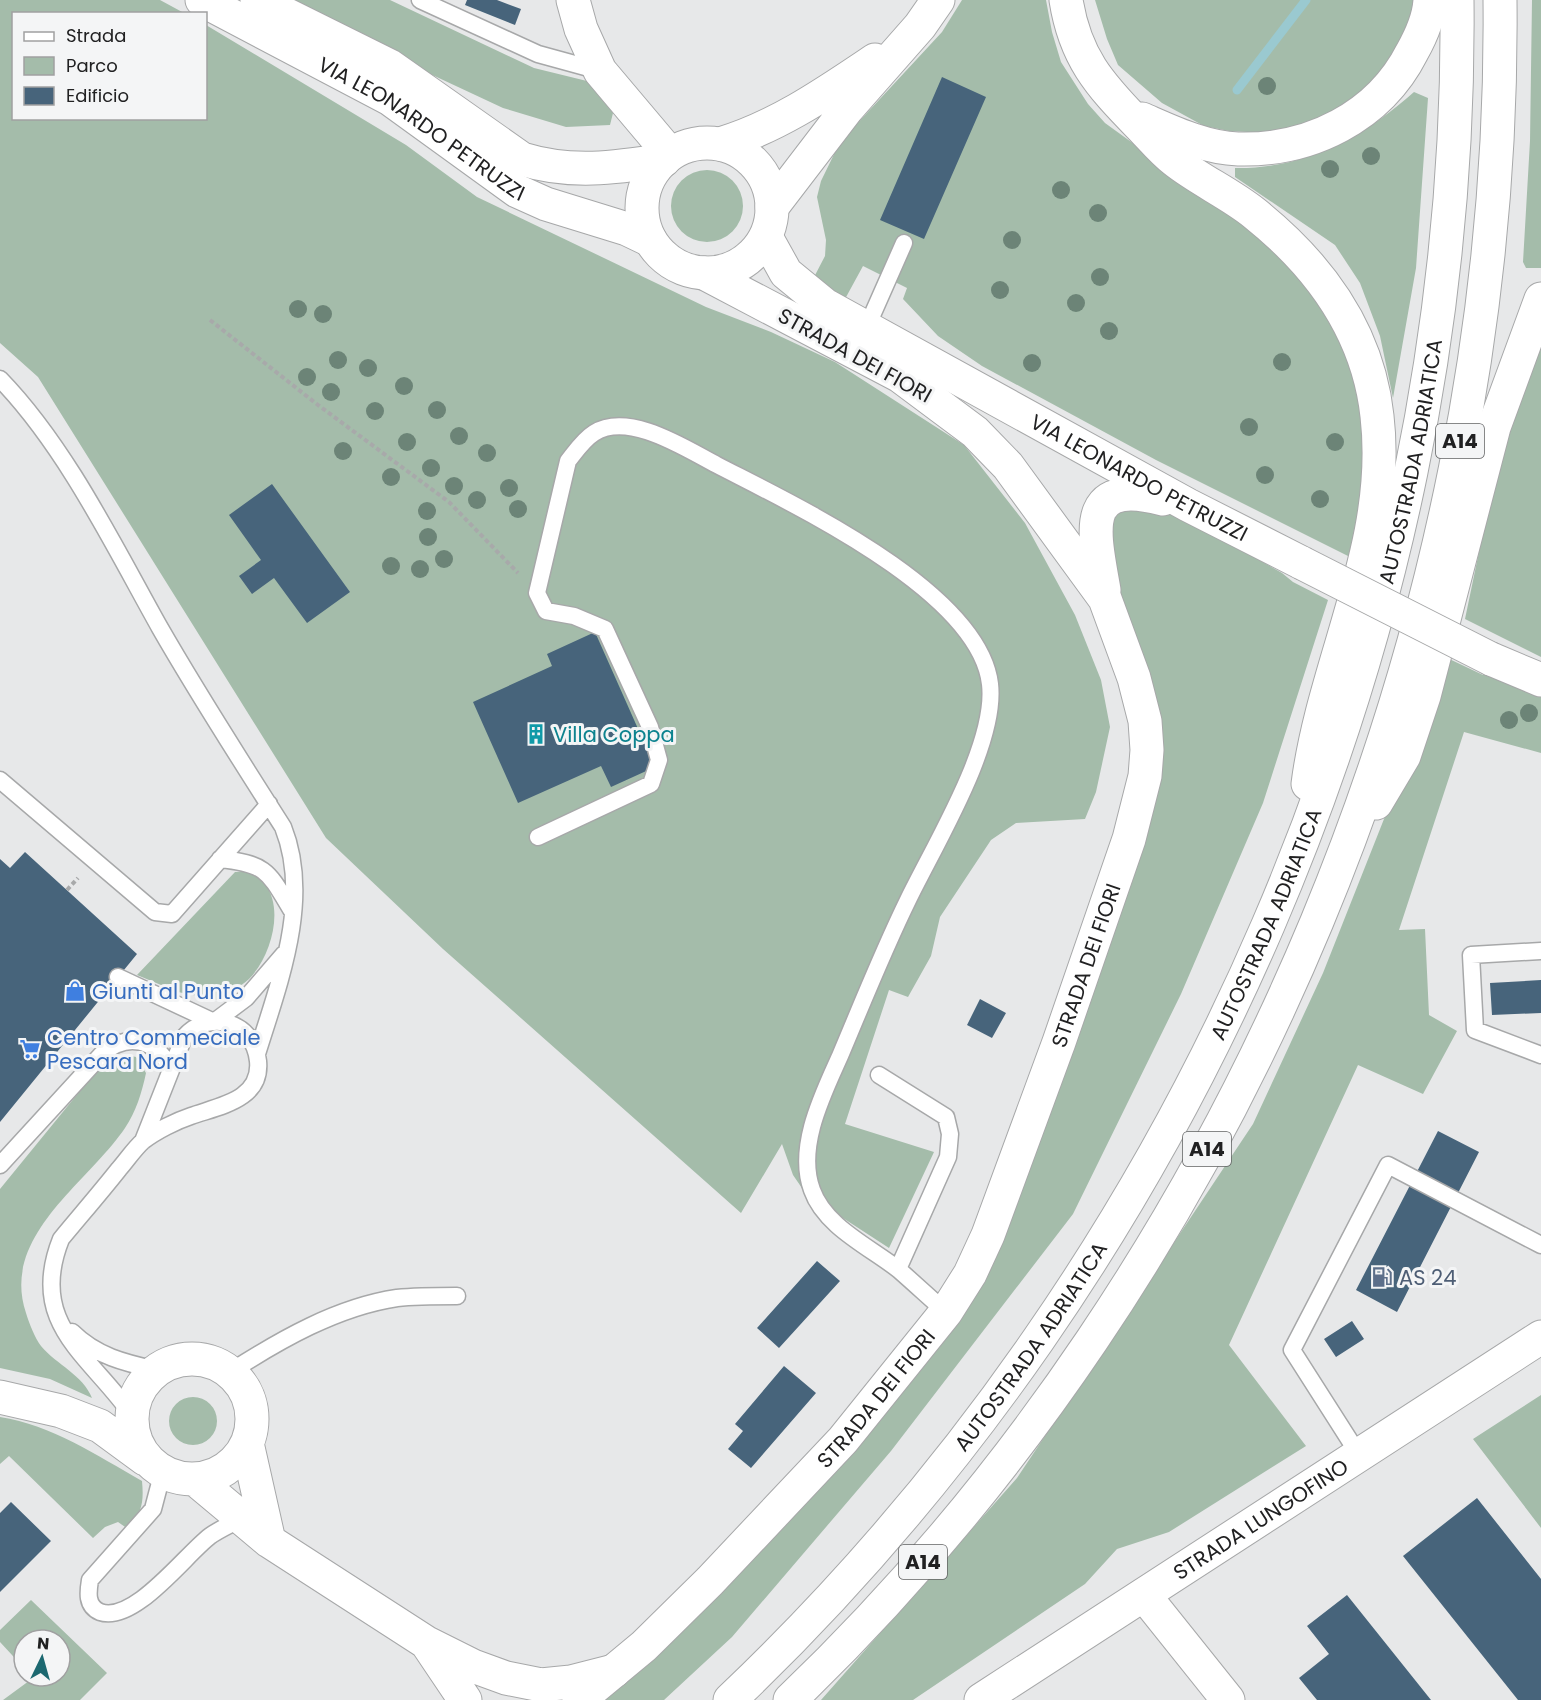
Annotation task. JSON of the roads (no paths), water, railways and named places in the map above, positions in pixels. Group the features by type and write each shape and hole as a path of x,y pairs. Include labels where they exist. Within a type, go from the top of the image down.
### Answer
{"main road":[{"name":"VIA LEONARDO PETRUZZI","path":"202,0 390,99 517,191 546,204 627,229 650,240"},
{"name":"VIA LEONARDO PETRUZZI","path":"257,0 390,66 522,159 546,167 570,169 617,168 667,157"},
{"path":"573,0 581,29 600,71 667,157"},
{"path":"769,222 769,189 762,173 751,160 736,150 720,144 702,143 686,147 667,157 650,176 643,197 643,219 650,240 664,257 683,268 704,273 723,271 740,264 755,252 769,222 847,109 912,36 938,0"},
{"path":"1066,0 1073,32 1087,65 1128,113 1174,160 1223,190 1256,214 1317,272 1343,311 1361,346 1372,382 1378,436 1374,513 1366,558 1347,633 1314,737 1298,854"},
{"path":"1128,113 1184,137 1235,149 1286,146 1311,139 1353,118 1384,91 1405,66 1419,39 1430,0"},
{"name":"AUTOSTRADA ADRIATICA","path":"730,1700 787,1646 865,1563 936,1477 1058,1314 1098,1253 1198,1077 1298,854 1364,659 1406,496 1420,422 1435,329 1450,197 1457,0"},
{"name":"AUTOSTRADA ADRIATICA","path":"790,1700 839,1653 917,1569 1041,1412 1107,1317 1150,1250 1232,1104 1304,950 1338,866 1400,687 1430,579 1465,416 1492,208 1501,44 1500,0"},
{"path":"720,144 750,135 809,104 912,36"},
{"name":"VIA LEONARDO PETRUZZI","path":"769,222 786,273 825,305 1188,505 1491,659 1541,680"},
{"name":"STRADA DEI FIORI","path":"579,1700 644,1646 710,1581 843,1440 946,1312 970,1274 988,1235 1129,839 1145,776 1147,750 1145,721 1134,678 1105,599 1008,466 975,432 900,376 704,273"},
{"path":"1338,866 1404,756 1425,696 1494,427 1541,299"},
{"path":"1105,599 1094,530 1096,517 1103,506 1112,498 1131,492 1188,505"},
{"name":"STRADA LUNGOFINO","path":"981,1700 1541,1337"},
{"path":"0,1397 61,1411 100,1426 161,1470 176,1477 195,1479 212,1476 226,1469 239,1457 247,1443 252,1425 251,1405 243,1387 230,1372 213,1363 194,1359 175,1362 157,1370 144,1382 136,1397 132,1415 138,1445 146,1459 161,1470"},
{"path":"247,1443 269,1540"},
{"path":"195,1479 269,1540 427,1643 473,1666 506,1678 541,1684 571,1682 614,1671"},
{"path":"1144,1595 1228,1700"},
{"path":"427,1643 465,1700"}],"lane":[{"path":"420,0 538,54 600,71"},
{"path":"866,329 904,243"},
{"path":"0,379 15,394 66,465 105,528 184,670 283,826 291,847 292,910 287,951 257,1054 256,1079 241,1098 189,1117 143,1141"},
{"path":"537,837 651,784 659,760 650,727 605,629 574,616 546,611 537,593 568,461 596,432 620,426 656,433 824,521 912,580 957,621 976,646 990,682 989,726 976,760 906,903 862,1002 814,1116 809,1146 812,1190 827,1214 898,1269 946,1312"},
{"path":"0,780 155,912 172,914 269,804"},
{"path":"220,859 250,862 265,870 292,910"},
{"path":"132,1415 116,1392 82,1358 57,1317 51,1278 61,1239 143,1141 170,1067 184,1037 194,1028 214,1022 246,998 287,951"},
{"path":"1541,951 1471,955 1475,1030 1541,1055"},
{"path":"118,977 214,1022 229,1024 242,1030 252,1041 257,1054"},
{"path":"0,1165 102,1054 117,1043 134,1041 158,1049 170,1067"},
{"path":"879,1075 946,1117 950,1134 948,1156 898,1269"},
{"path":"1359,1455 1292,1350 1388,1165 1541,1245"},
{"path":"230,1372 274,1343 347,1311 396,1298 457,1296"},
{"path":"57,1317 84,1344 116,1361 157,1370"},
{"path":"161,1470 153,1509 90,1580 88,1592 90,1603 95,1610 113,1614 128,1609 150,1593 211,1536 242,1518"}],"waterway":[{"path":"1237,90 1306,0"}],"place":[{"name":"Villa Coppa","path":"536,734"},
{"name":"Giunti al Punto","path":"75,991"},
{"name":"Centro Commeciale Pescara Nord","path":"30,1049"},
{"name":"AS 24","path":"1382,1277"}]}
